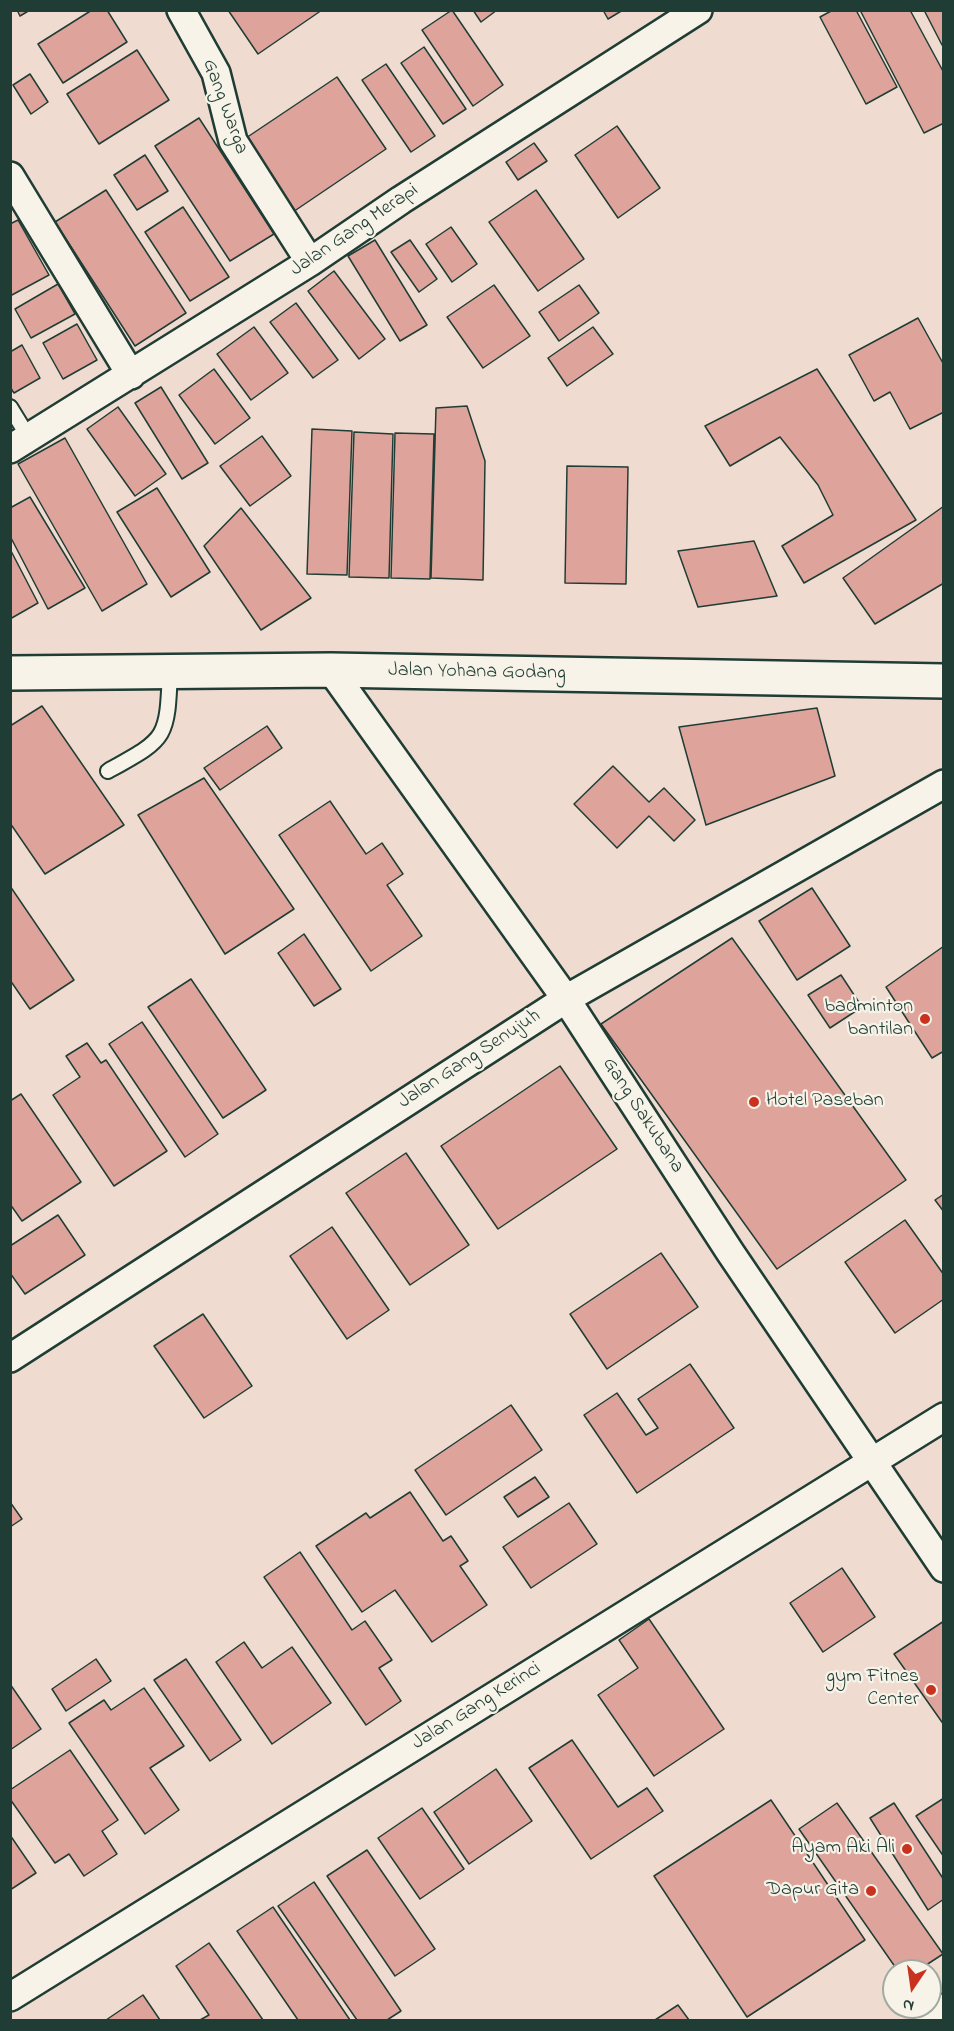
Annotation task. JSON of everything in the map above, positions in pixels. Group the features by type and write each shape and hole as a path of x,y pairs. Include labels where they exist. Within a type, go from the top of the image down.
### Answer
{"main road":[{"name":"Jalan Yohana Godang","path":"10,673 332,670 944,681"},
{"path":"931,2020 944,2012"}],"street":[{"name":"Gang Warga","path":"181,10 216,73 233,141 310,262"},
{"name":"Jalan Gang Merapi","path":"20,443 310,262 411,194 698,10"},
{"path":"10,176 131,375"},
{"name":"Gang Sakubana","path":"332,670 566,999 730,1252 944,1568"},
{"name":"Jalan Gang Senujuh","path":"10,1358 566,999 944,784"},
{"name":"Jalan Gang Kerinci","path":"10,1997 944,1417"}],"lane":[{"path":"10,407 20,443"},
{"path":"108,771 150,747 165,731 170,671"}],"building":[{"path":"17,10 30,10 20,16"},
{"path":"92,10 107,10 127,42 63,83 38,44"},
{"path":"228,10 322,10 258,54"},
{"path":"452,10 503,85 473,106 422,30"},
{"path":"473,10 497,10 481,22"},
{"path":"603,10 623,10 608,19"},
{"path":"833,10 856,10 897,87 866,104 820,17"},
{"path":"860,10 910,10 944,73 944,123 924,133"},
{"path":"924,10 944,10 944,44 942,45"},
{"path":"424,47 466,109 443,124 401,63"},
{"path":"137,50 169,100 99,144 67,94"},
{"path":"386,64 435,136 411,152 362,80"},
{"path":"30,74 48,102 31,114 13,85"},
{"path":"337,77 386,149 287,216 237,144"},
{"path":"199,118 274,234 230,261 155,146"},
{"path":"617,126 660,188 618,218 575,155"},
{"path":"534,143 547,161 518,180 506,162"},
{"path":"145,155 168,191 137,210 114,175"},
{"path":"106,190 186,313 135,346 55,222"},
{"path":"536,190 584,259 538,291 489,222"},
{"path":"183,207 229,277 190,301 145,232"},
{"path":"18,220 49,275 10,296 10,224"},
{"path":"451,227 477,264 452,282 426,244"},
{"path":"375,240 427,325 400,341 348,256"},
{"path":"410,240 437,279 419,292 391,252"},
{"path":"334,271 385,339 359,359 308,291"},
{"path":"58,284 75,314 31,338 15,309"},
{"path":"494,285 530,336 483,368 447,317"},
{"path":"579,285 599,313 559,341 539,312"},
{"path":"296,303 338,360 313,378 270,322"},
{"path":"918,318 944,365 944,412 910,429 890,392 874,401 849,355"},
{"path":"77,324 97,360 63,379 43,343"},
{"path":"254,327 288,373 251,400 217,354"},
{"path":"593,327 613,354 567,386 548,358"},
{"path":"22,345 40,378 14,393 10,387 10,352"},
{"path":"214,369 250,418 215,444 179,395"},
{"path":"817,369 916,520 804,583 782,546 833,515 818,485 780,437 730,466 705,426"},
{"path":"161,387 208,463 182,479 135,403"},
{"path":"467,406 485,461 483,580 431,578 436,408"},
{"path":"118,407 166,474 135,496 87,429"},
{"path":"312,429 352,431 347,575 307,574"},
{"path":"354,432 393,434 389,578 349,577"},
{"path":"395,433 434,434 430,579 391,578"},
{"path":"262,436 291,476 250,506 220,466"},
{"path":"65,438 147,584 102,611 18,464"},
{"path":"567,466 628,467 626,584 565,583"},
{"path":"157,488 210,572 171,597 117,512"},
{"path":"30,497 85,588 48,609 10,536 10,508"},
{"path":"944,506 944,583 875,624 843,578"},
{"path":"241,508 311,598 261,630 204,546"},
{"path":"754,541 777,596 698,607 678,551"},
{"path":"10,549 38,603 10,619"},
{"path":"42,706 124,825 45,874 10,823 10,726"},
{"path":"817,708 835,776 706,825 679,727"},
{"path":"267,726 282,748 220,790 204,768"},
{"path":"613,766 649,802 664,788 695,820 674,841 649,816 617,848 574,804"},
{"path":"204,778 294,909 225,954 138,815"},
{"path":"330,801 366,854 382,843 403,874 387,885 422,936 371,971 279,835"},
{"path":"10,886 74,980 30,1009 10,980"},
{"path":"812,888 850,946 797,980 759,921"},
{"path":"304,934 341,989 314,1006 278,953"},
{"name":"Hotel Paseban","path":"732,938 906,1180 777,1269 601,1024"},
{"name":"badminton bantilan","path":"944,946 944,1051 932,1058 886,987"},
{"path":"841,975 862,1007 830,1028 808,995"},
{"path":"191,979 266,1090 223,1118 148,1007"},
{"path":"142,1022 218,1134 185,1157 109,1044"},
{"path":"87,1043 101,1063 106,1060 167,1151 114,1186 53,1095 80,1077 66,1056"},
{"path":"560,1066 617,1149 498,1229 441,1146"},
{"path":"21,1094 81,1182 22,1221 10,1204 10,1101"},
{"path":"406,1153 469,1245 410,1285 346,1193"},
{"path":"944,1194 944,1212 935,1200"},
{"path":"58,1215 85,1255 25,1294 10,1273 10,1246"},
{"path":"905,1220 944,1275 944,1299 895,1333 845,1262"},
{"path":"332,1227 389,1310 347,1339 290,1256"},
{"path":"661,1253 698,1307 607,1369 570,1314"},
{"path":"203,1314 252,1386 204,1418 154,1346"},
{"path":"690,1364 734,1428 637,1493 584,1415 617,1393 646,1435 658,1428 638,1399"},
{"path":"511,1405 542,1450 446,1515 415,1470"},
{"path":"535,1477 549,1497 518,1517 504,1497"},
{"path":"410,1492 443,1541 451,1536 468,1561 460,1566 487,1605 432,1642 395,1590 362,1612 316,1546 366,1513 370,1518"},
{"path":"10,1502 22,1519 10,1527"},
{"path":"569,1503 597,1544 531,1588 503,1547"},
{"path":"300,1552 352,1630 365,1621 392,1660 379,1668 401,1701 366,1725 264,1577"},
{"path":"842,1568 875,1617 823,1652 790,1603"},
{"path":"649,1619 724,1729 654,1776 598,1695 638,1668 619,1640"},
{"name":"gym Fitnes Center","path":"944,1621 944,1725 894,1654"},
{"path":"244,1642 262,1668 292,1647 331,1703 272,1744 216,1662"},
{"path":"96,1659 111,1681 66,1711 52,1689"},
{"path":"186,1659 241,1740 210,1761 154,1680"},
{"path":"10,1684 41,1729 10,1750"},
{"path":"144,1688 184,1746 150,1768 179,1810 145,1834 69,1723 104,1700 111,1710"},
{"path":"572,1740 618,1807 647,1788 663,1811 591,1859 529,1768"},
{"path":"70,1750 118,1820 102,1831 117,1854 84,1876 69,1854 55,1863 10,1799 10,1790"},
{"path":"496,1769 532,1821 469,1864 434,1812"},
{"path":"944,1798 944,1857 916,1816"},
{"path":"771,1800 865,1940 747,2017 654,1876"},
{"name":"Dapur Gita","path":"837,1803 943,1954 935,1959 890,1959 799,1829"},
{"name":"Ayam Aki Ali","path":"894,1803 944,1880 944,1899 928,1910 870,1818"},
{"path":"422,1808 464,1869 420,1899 378,1838"},
{"path":"10,1835 36,1873 10,1890"},
{"path":"367,1850 435,1949 395,1976 327,1876"},
{"path":"314,1882 401,2011 387,2020 357,2020 278,1906"},
{"path":"273,1907 350,2020 298,2020 237,1931"},
{"path":"209,1943 263,2020 200,2020 209,2015 176,1966"},
{"path":"143,1995 160,2020 106,2020"},
{"path":"678,2005 689,2020 655,2020"}],"place":[{"name":"badminton bantilan","path":"925,1019"},
{"name":"Hotel Paseban","path":"754,1102"},
{"name":"gym Fitnes Center","path":"931,1690"},
{"name":"Ayam Aki Ali","path":"907,1849"},
{"name":"Dapur Gita","path":"871,1891"}]}
